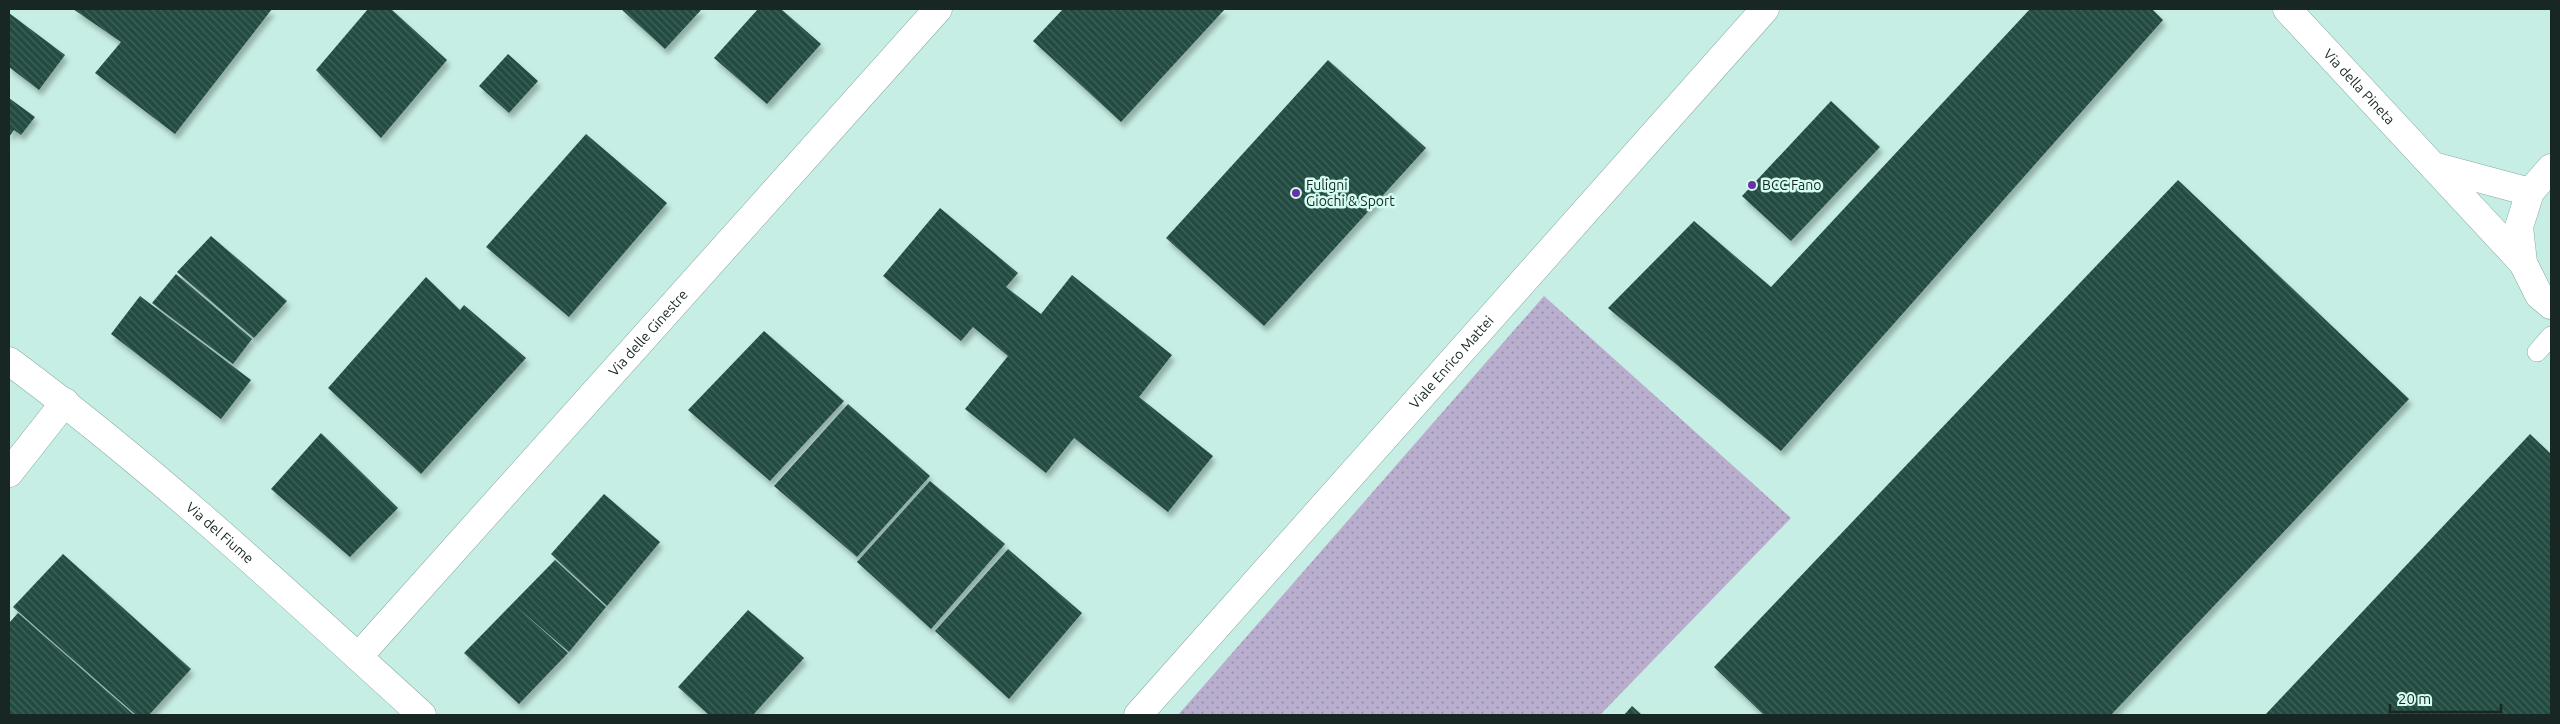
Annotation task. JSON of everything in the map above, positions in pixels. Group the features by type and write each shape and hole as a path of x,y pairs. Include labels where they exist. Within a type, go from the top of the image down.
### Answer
{"street":[{"name":"Via delle Ginestre","path":"358,657 938,9"},
{"name":"Viale Enrico Mattei","path":"1138,715 1765,9"},
{"name":"Via della Pineta","path":"2287,9 2523,263 2540,295 2551,305"},
{"path":"2432,166 2530,192"},
{"name":"Via della Pineta","path":"2523,263 2519,227 2530,192 2551,168"},
{"name":"Via del Fiume","path":"9,361 65,402 183,500 422,715"},
{"path":"9,472 65,402"}],"lane":[{"path":"2537,352 2551,336"}],"shaded area":[{"path":"1544,296 1791,518 1600,715 1178,715"}],"building":[{"path":"73,9 272,9 175,134 95,73 121,42"},
{"path":"368,9 391,9 447,60 381,138 316,70"},
{"path":"621,9 702,9 665,49"},
{"path":"758,9 781,9 821,44 767,104 714,58"},
{"path":"1063,9 1225,9 1121,122 1033,41"},
{"path":"2030,9 2152,9 2163,20 1781,451 1608,308 1694,221 1771,287"},
{"path":"9,13 65,55 39,90 9,67"},
{"path":"508,54 538,81 509,113 479,86"},
{"name":"Fuligni Giochi & Sport","path":"1328,60 1426,148 1264,326 1166,238"},
{"path":"9,98 35,117 21,135 14,130 9,137"},
{"path":"1831,101 1880,147 1791,241 1742,196"},
{"path":"586,134 667,203 569,317 486,247"},
{"path":"2178,180 2409,399 2111,715 1764,715 1714,667"},
{"path":"940,208 1018,273 1006,287 1041,314 1072,275 1172,355 1139,397 1213,456 1168,512 1074,438 1046,473 965,409 1008,356 973,327 961,341 883,276"},
{"path":"211,236 287,301 254,338 177,272"},
{"path":"176,274 252,339 233,364 152,303"},
{"path":"426,277 460,310 464,305 526,358 421,474 328,388"},
{"path":"140,296 251,380 221,419 111,334"},
{"path":"764,331 844,401 770,481 688,410"},
{"path":"848,404 930,476 857,557 774,486"},
{"path":"321,433 398,508 350,557 271,489"},
{"path":"2530,434 2551,454 2551,715 2265,715"},
{"path":"930,481 1005,544 931,629 857,562"},
{"path":"604,494 660,542 607,606 551,554"},
{"path":"1008,549 1082,613 1009,699 935,631"},
{"path":"63,554 191,669 149,715 136,715 13,607"},
{"path":"555,560 606,607 569,652 517,607 568,653 519,704 464,653"},
{"path":"748,610 804,658 753,715 709,715 678,687"},
{"path":"18,613 134,715 9,715 9,623"},
{"path":"1632,706 1642,715 1624,715"}],"place":[{"name":"BCC Fano","path":"1752,185"},
{"name":"Fuligni Giochi & Sport","path":"1296,193"}]}
